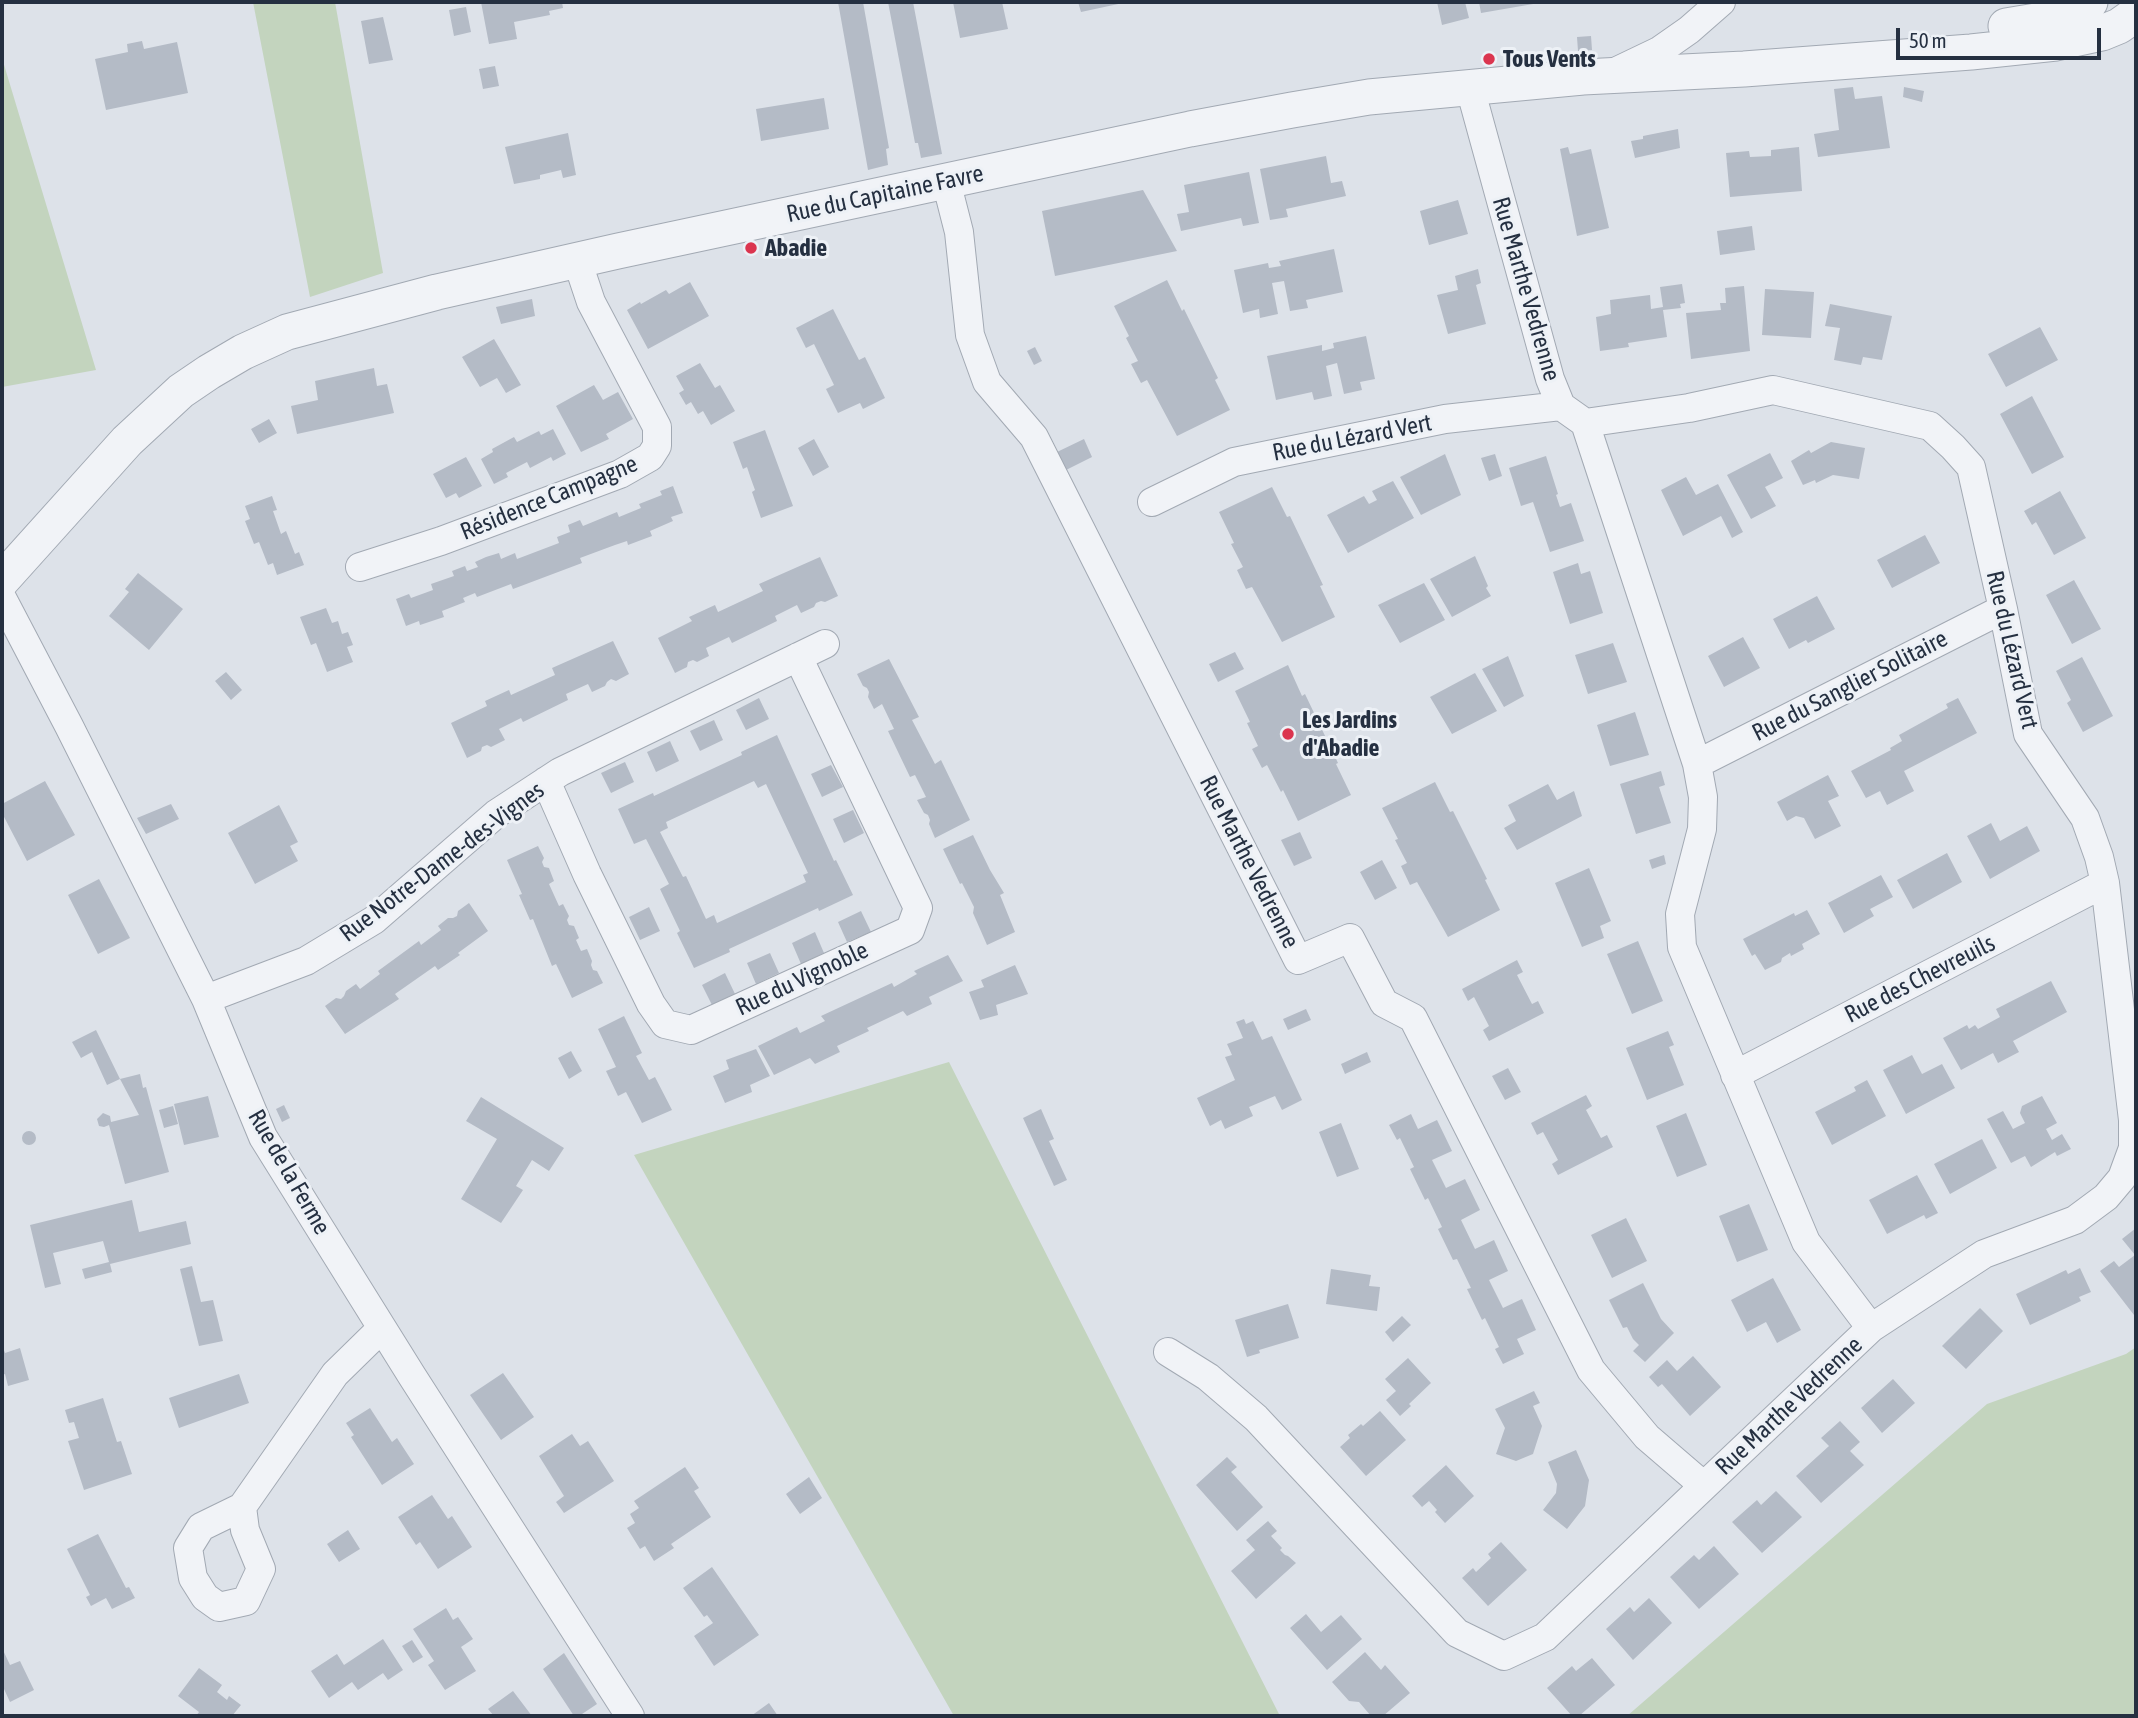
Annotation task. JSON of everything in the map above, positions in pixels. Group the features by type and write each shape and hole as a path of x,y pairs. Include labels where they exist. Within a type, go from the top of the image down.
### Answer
{"street":[{"path":"1604,77 1659,51 1689,30 1721,2"},
{"name":"Rue du Capitaine Favre","path":"1744,69 2054,18 2090,2"},
{"name":"Rue du Capitaine Favre","path":"2,580 127,441 181,391 209,372 243,352 287,332 436,292 1190,129 1369,97 1583,78 1972,52 2074,40 2110,30 2136,14"},
{"name":"Rue Marthe Vedrenne","path":"946,181 959,232 970,335 987,382 1034,437 1298,960 1350,939 1384,1003 1413,1018 1591,1370 1647,1437 1704,1486 1871,1328 1805,1242 1682,947 1680,914 1702,829 1703,797 1697,764 1585,423 1562,406 1550,379 1470,88"},
{"name":"Résidence Campagne","path":"360,567 441,541 621,474 650,457 657,446 657,427 591,302 577,260"},
{"name":"Rue du Lézard Vert","path":"1585,423 1689,408 1773,390 1930,426 1954,447 1971,467 2028,734 2085,818 2099,857 2105,883 2133,1120 2133,1148 2122,1178 2106,1197 2075,1220 1984,1254 1871,1328"},
{"name":"Rue du Lézard Vert","path":"1152,502 1234,461 1445,419 1562,406"},
{"name":"Rue de la Ferme","path":"2,598 206,999 263,1137 630,1716"},
{"name":"Rue du Sanglier Solitaire","path":"1697,764 2003,609"},
{"name":"Rue Notre-Dame-des-Vignes","path":"206,999 306,961 374,920 496,814 560,772 825,644"},
{"name":"Rue du Vignoble","path":"546,782 587,874 651,1004 665,1024 691,1030 910,930 918,908 798,657"},
{"name":"Rue des Chevreuils","path":"1735,1075 2105,883"},
{"path":"242,1507 335,1374 382,1328"},
{"path":"1168,1352 1208,1377 1256,1418 1457,1633 1504,1656 1545,1637 1704,1486"}],"green space":[{"path":"253,2 335,2 383,273 310,297"},
{"path":"2,58 96,370 2,387"},
{"path":"949,1062 1280,1716 954,1716 634,1155"},
{"path":"2136,1347 2136,1716 1627,1716 1987,1404 2126,1354"}],"building":[{"path":"481,2 562,2 563,8 549,11 550,15 514,22 517,39 489,44"},
{"path":"838,2 863,2 889,148 886,149 888,165 868,170"},
{"path":"888,2 913,2 942,154 921,158 918,143 915,143"},
{"path":"953,2 1002,2 1008,29 960,38"},
{"path":"1078,2 1123,2 1123,3 1081,12"},
{"path":"1437,2 1465,2 1469,18 1442,25"},
{"path":"1479,2 1539,2 1539,3 1481,13"},
{"path":"466,7 471,32 454,36 449,10"},
{"path":"383,17 393,60 369,64 361,21"},
{"path":"1591,36 1592,50 1578,51 1577,37"},
{"path":"142,41 144,49 177,42 188,93 106,110 95,59 128,52 127,44"},
{"path":"495,66 499,86 483,89 479,69"},
{"path":"1853,87 1855,99 1882,96 1890,148 1818,157 1814,134 1839,130 1834,89"},
{"path":"1904,87 1924,91 1922,102 1903,97"},
{"path":"824,98 829,129 761,141 756,109"},
{"path":"1678,129 1680,148 1635,158 1631,141"},
{"path":"568,133 576,175 563,178 561,170 540,175 540,179 514,184 505,147"},
{"path":"1568,147 1570,154 1591,149 1609,228 1577,236 1560,149"},
{"path":"1799,147 1802,191 1730,197 1726,153 1749,151 1750,157 1771,156 1771,150"},
{"path":"1326,156 1331,183 1342,181 1346,196 1286,209 1288,217 1270,220 1260,169"},
{"path":"1249,172 1259,223 1243,226 1241,218 1181,231 1177,214 1189,212 1184,185"},
{"path":"1143,190 1177,251 1055,276 1042,211"},
{"path":"1458,200 1468,234 1429,245 1420,211"},
{"path":"1752,226 1755,250 1720,255 1717,231"},
{"path":"1334,249 1343,292 1306,300 1308,308 1290,311 1284,281 1272,283 1278,314 1260,318 1259,309 1243,313 1234,270 1268,263 1269,268 1281,266 1279,261"},
{"path":"1478,269 1481,283 1476,285 1486,324 1448,334 1437,295 1458,290 1455,276"},
{"path":"1167,280 1218,378 1215,380 1230,410 1177,436 1147,380 1141,383 1131,364 1138,361 1114,306"},
{"path":"690,282 709,316 648,349 627,310 666,290 669,294"},
{"path":"1682,284 1685,303 1680,304 1681,308 1663,310 1667,337 1628,343 1629,347 1600,351 1596,317 1611,314 1610,300 1650,295 1651,309 1663,307 1660,287"},
{"path":"1744,286 1750,351 1691,359 1686,313 1721,310 1720,303 1726,303 1725,288"},
{"path":"1765,289 1814,292 1811,338 1762,335"},
{"path":"532,299 535,316 501,324 496,307"},
{"path":"1830,304 1892,316 1882,360 1863,357 1861,365 1834,360 1840,328 1825,326"},
{"path":"833,309 859,360 865,357 885,398 863,409 860,403 838,413 826,389 834,385 814,344 806,348 796,328"},
{"path":"2040,327 2058,360 2006,387 1988,354"},
{"path":"1366,336 1375,379 1360,382 1362,390 1344,394 1337,363 1326,366 1332,396 1314,400 1312,392 1276,400 1267,356 1322,345 1322,351 1334,348 1333,343"},
{"path":"494,339 521,385 506,393 497,378 480,387 462,357"},
{"path":"1035,347 1042,361 1034,365 1027,351"},
{"path":"700,363 715,388 720,385 735,411 711,425 703,411 698,414 691,402 686,405 679,393 684,390 676,376"},
{"path":"374,368 377,386 387,384 394,413 297,434 291,406 318,400 315,381"},
{"path":"594,385 603,400 618,392 633,419 606,434 609,439 581,452 556,406"},
{"path":"2032,396 2064,457 2032,474 2000,414"},
{"path":"269,419 277,433 259,443 251,429"},
{"path":"553,429 566,454 553,461 551,457 530,468 527,462 506,473 508,477 494,484 481,459 493,452 492,449 514,437 517,442 539,431 541,435"},
{"path":"765,430 793,506 761,518 747,467 743,469 733,442"},
{"path":"814,439 829,467 813,476 798,448"},
{"path":"1084,439 1092,457 1066,470 1057,452"},
{"path":"1831,442 1865,448 1859,479 1833,475 1816,483 1815,480 1803,485 1791,461 1809,450 1811,453"},
{"path":"1770,453 1783,478 1765,487 1776,506 1751,519 1727,475"},
{"path":"1445,454 1461,495 1421,515 1400,477"},
{"path":"1495,454 1502,476 1489,481 1481,458"},
{"path":"1546,456 1560,507 1571,503 1584,541 1550,552 1533,502 1521,506 1509,468"},
{"path":"466,457 482,486 459,498 456,493 446,498 433,474"},
{"path":"1686,477 1696,495 1718,484 1743,532 1732,538 1721,516 1683,536 1661,490"},
{"path":"1393,481 1414,518 1348,553 1327,515 1364,496 1369,504 1377,500 1372,491"},
{"path":"673,486 683,513 671,517 673,521 650,531 652,536 628,545 627,541 580,558 582,563 513,589 511,584 477,597 475,593 463,598 465,602 442,611 444,617 420,625 419,621 406,626 396,599 409,594 411,598 433,590 431,584 454,576 452,571 465,566 467,571 478,567 475,562 486,557 499,553 501,559 515,553 517,559 559,543 557,537 570,532 568,525 580,520 583,526 617,512 619,517 641,508 639,504 662,495 660,491"},
{"name":"Les Jardins d'Abadie","path":"1272,487 1287,517 1290,516 1335,617 1282,642 1252,587 1246,589 1237,570 1243,567 1219,512"},
{"path":"2060,491 2086,538 2054,555 2036,522 2032,525 2024,511"},
{"path":"272,496 277,510 273,511 281,534 286,531 295,554 299,552 304,565 277,575 273,563 268,565 259,542 254,544 245,521 250,519 245,506"},
{"path":"1925,535 1940,563 1892,588 1877,560"},
{"path":"1475,556 1491,596 1452,617 1430,579"},
{"path":"820,557 838,596 816,603 814,607 801,613 797,605 775,616 777,621 732,643 729,637 706,648 709,656 697,662 688,662 687,667 675,673 658,638 692,621 689,617 715,605 718,612 763,591 759,584"},
{"path":"1578,563 1581,574 1590,571 1603,613 1570,624 1553,572"},
{"path":"138,573 183,609 149,650 109,616 129,592 125,589"},
{"path":"2074,580 2101,629 2072,644 2046,595"},
{"path":"1424,583 1445,620 1400,643 1378,605"},
{"path":"1817,596 1835,629 1789,649 1773,619"},
{"path":"326,608 332,623 338,621 342,634 348,632 353,645 347,647 353,662 327,672 316,643 311,645 300,617"},
{"path":"1743,637 1760,668 1724,687 1708,656"},
{"path":"613,641 629,674 616,681 611,679 605,686 592,692 588,684 566,694 568,700 523,722 521,718 499,729 505,740 491,747 482,747 481,751 467,758 451,723 487,706 485,701 509,690 511,695 555,675 552,668"},
{"path":"1613,643 1627,682 1588,694 1575,655"},
{"path":"1235,652 1244,669 1218,682 1209,664"},
{"path":"1508,656 1524,696 1504,707 1482,669"},
{"path":"2082,657 2113,716 2083,732 2067,703 2071,700 2056,671"},
{"path":"889,659 919,717 912,720 935,764 941,760 970,820 935,838 928,815 917,800 926,797 915,775 910,777 888,731 894,729 882,704 874,709 868,697 869,692 857,674"},
{"name":"Les Jardins d'Abadie","path":"1288,665 1302,696 1305,694 1351,795 1298,821 1283,790 1281,792 1267,765 1262,768 1252,749 1258,746 1235,691"},
{"path":"226,672 242,690 231,700 215,681"},
{"path":"1475,673 1497,711 1452,734 1430,697"},
{"path":"759,698 769,719 746,730 736,710"},
{"path":"1958,698 1977,733 1904,771 1914,791 1887,805 1880,791 1866,798 1851,771 1891,750 1890,748 1902,741 1899,735 1948,708 1946,704"},
{"path":"1635,712 1649,755 1610,766 1597,725"},
{"path":"714,720 723,740 700,751 690,731"},
{"path":"777,735 834,861 836,860 853,895 819,911 818,908 694,968 660,889 669,884 646,839 634,844 618,809 653,793 654,796 742,755 741,752","holes":["754,781 758,788 766,784 808,873 803,875 806,882 717,923 714,915 706,919 686,876 683,877 660,832 668,828 666,822"]},
{"path":"670,741 679,761 656,772 647,752"},
{"path":"625,762 634,782 611,793 601,773"},
{"path":"831,765 843,787 822,797 811,774"},
{"path":"1661,771 1665,785 1659,787 1671,823 1636,834 1620,784"},
{"path":"1828,775 1839,796 1828,801 1841,826 1815,839 1804,818 1796,816 1787,821 1777,802"},
{"path":"45,781 75,835 27,861 2,813 2,804"},
{"path":"1435,782 1450,812 1453,811 1500,910 1448,937 1417,882 1410,885 1401,866 1407,863 1382,808"},
{"path":"1548,784 1557,800 1574,791 1582,816 1517,850 1504,828 1516,821 1508,805"},
{"path":"171,804 179,819 146,834 137,818"},
{"path":"279,805 298,842 290,846 298,861 255,884 228,833"},
{"path":"853,810 864,833 844,843 833,819"},
{"path":"1991,823 2000,841 2027,826 2040,851 1990,879 1967,836"},
{"path":"1300,832 1312,858 1294,866 1281,840"},
{"path":"973,835 1004,893 1000,895 1015,932 987,945 973,913 974,907 943,849"},
{"path":"538,846 544,858 544,867 549,868 554,881 549,884 559,906 563,904 569,916 569,925 574,926 579,938 576,940 581,951 587,949 593,970 597,971 603,983 572,998 556,964 552,966 533,919 530,920 507,860"},
{"path":"1947,853 1962,882 1913,909 1897,880"},
{"path":"1664,855 1666,864 1652,869 1649,860"},
{"path":"1382,860 1397,888 1375,900 1360,872"},
{"path":"1589,868 1611,921 1600,926 1604,938 1582,947 1555,883"},
{"path":"1881,875 1893,897 1870,909 1874,916 1844,933 1828,903"},
{"path":"99,879 130,938 98,954 68,895"},
{"path":"469,903 488,931 438,970 435,966 395,994 399,999 345,1034 325,1006 336,998 341,999 346,991 356,984 360,989 380,974 378,971 419,941 421,945 441,930 438,926 448,918 457,916 458,911"},
{"path":"649,907 660,931 640,940 629,917"},
{"path":"1807,910 1820,934 1802,944 1804,949 1791,956 1790,953 1782,958 1781,962 1765,970 1755,954 1752,956 1743,939 1794,913 1795,916"},
{"path":"861,911 871,932 847,942 838,922"},
{"path":"815,932 824,953 801,964 792,943"},
{"path":"1638,941 1663,1001 1632,1014 1607,954"},
{"path":"770,953 779,973 756,984 747,963"},
{"path":"948,955 963,981 929,997 932,1004 907,1016 903,1011 867,1028 869,1031 837,1046 840,1052 815,1064 810,1058 774,1075 758,1046 797,1027 800,1033 825,1021 821,1016 892,983 894,987 917,974 914,971"},
{"path":"1517,960 1523,972 1517,975 1532,1004 1538,1001 1544,1013 1489,1041 1483,1030 1489,1026 1474,997 1468,1001 1462,989"},
{"path":"1015,965 1028,994 996,1005 998,1015 980,1020 969,992 984,987 981,980"},
{"path":"725,973 735,994 712,1005 702,985"},
{"path":"2051,981 2067,1012 2013,1041 2019,1052 1998,1063 1993,1053 1961,1070 1943,1038 1967,1025 1969,1029 1975,1025 1978,1029 2000,1017 1996,1009"},
{"path":"1306,1009 1311,1020 1288,1030 1283,1019"},
{"path":"624,1016 642,1053 636,1056 649,1080 655,1077 672,1110 642,1123 626,1092 618,1096 606,1071 616,1067 598,1029"},
{"path":"1244,1019 1246,1024 1253,1021 1262,1040 1272,1036 1302,1100 1282,1110 1275,1096 1249,1107 1253,1116 1225,1129 1221,1120 1210,1126 1197,1098 1235,1080 1225,1057 1232,1055 1227,1044 1243,1038 1236,1022"},
{"path":"96,1030 120,1079 107,1085 92,1052 81,1058 72,1042"},
{"path":"1668,1031 1674,1045 1669,1047 1684,1085 1647,1100 1626,1048"},
{"path":"756,1049 770,1076 750,1085 752,1092 725,1103 713,1076 729,1069 726,1060"},
{"path":"571,1051 582,1071 569,1079 558,1058"},
{"path":"1367,1052 1371,1062 1345,1074 1341,1064"},
{"path":"1912,1055 1922,1074 1942,1064 1955,1088 1906,1114 1883,1070"},
{"path":"1508,1068 1521,1092 1505,1100 1492,1076"},
{"path":"140,1074 169,1172 125,1184 109,1125 99,1126 97,1119 103,1113 110,1116 111,1122 139,1115 120,1079"},
{"path":"1867,1080 1886,1116 1832,1145 1815,1112 1856,1091 1854,1087"},
{"path":"1586,1095 1592,1106 1586,1110 1601,1138 1607,1135 1613,1147 1558,1175 1552,1164 1558,1160 1543,1132 1537,1135 1531,1123"},
{"path":"208,1096 219,1137 184,1145 174,1104"},
{"path":"2042,1096 2057,1123 2046,1129 2052,1140 2062,1134 2071,1149 2057,1156 2055,1152 2031,1167 2025,1156 2011,1163 1987,1119 2003,1111 2013,1129 2025,1123 2020,1113 2022,1106"},
{"path":"481,1097 564,1148 549,1171 532,1160 516,1186 523,1190 501,1223 461,1199 497,1139 466,1121"},
{"path":"284,1105 290,1118 282,1122 276,1109"},
{"path":"173,1106 178,1124 164,1128 159,1110"},
{"path":"1041,1109 1054,1139 1049,1141 1067,1180 1054,1186 1023,1118"},
{"path":"1686,1113 1707,1165 1677,1177 1656,1126"},
{"path":"1411,1114 1418,1129 1437,1120 1452,1151 1432,1160 1446,1188 1465,1179 1480,1210 1461,1220 1475,1249 1494,1240 1508,1271 1489,1280 1503,1308 1522,1299 1536,1330 1517,1339 1524,1354 1503,1364 1495,1349 1499,1347 1467,1289 1471,1288 1438,1229 1442,1227 1410,1169 1414,1167 1400,1138 1397,1140 1389,1125"},
{"path":"1341,1123 1359,1169 1337,1177 1319,1132"},
{"path":"29,1131 34,1133 34,1143 29,1145 24,1143 22,1138 24,1133"},
{"path":"1982,1139 1997,1168 1950,1194 1934,1164"},
{"path":"1917,1175 1938,1213 1926,1219 1924,1215 1887,1234 1869,1200"},
{"path":"132,1200 139,1232 186,1221 191,1244 110,1264 112,1272 85,1279 82,1269 109,1262 103,1241 53,1253 61,1284 45,1288 30,1225"},
{"path":"1749,1204 1768,1250 1737,1262 1719,1216"},
{"path":"1626,1218 1647,1261 1612,1278 1591,1235"},
{"path":"2136,1228 2134,1315 2100,1271 2114,1261 2119,1267 2135,1255 2122,1239"},
{"path":"192,1266 201,1302 213,1300 223,1341 199,1346 180,1269"},
{"path":"2080,1268 2091,1292 2079,1297 2081,1301 2030,1325 2016,1294 2066,1270 2068,1274"},
{"path":"1331,1269 1371,1275 1369,1286 1380,1287 1377,1311 1326,1304"},
{"path":"1773,1278 1801,1330 1777,1343 1766,1322 1747,1332 1731,1300"},
{"path":"1643,1283 1661,1319 1674,1333 1645,1362 1633,1351 1639,1345 1627,1327 1623,1328 1609,1300"},
{"path":"1288,1304 1299,1338 1259,1350 1260,1353 1247,1357 1235,1320"},
{"path":"1980,1308 2003,1331 1966,1369 1942,1346"},
{"path":"1402,1316 1411,1325 1393,1342 1385,1332"},
{"path":"2,1345 5,1353 20,1348 29,1380 8,1386 5,1374 2,1375"},
{"path":"1693,1356 1721,1387 1690,1416 1662,1384 1658,1387 1649,1377 1667,1360 1677,1371"},
{"path":"1408,1358 1431,1383 1400,1416 1386,1400 1396,1391 1385,1379"},
{"path":"503,1373 534,1417 501,1440 470,1395"},
{"path":"239,1374 249,1403 179,1428 169,1398"},
{"path":"1893,1379 1915,1403 1882,1433 1861,1408"},
{"path":"1534,1391 1540,1403 1533,1406 1542,1426 1533,1454 1516,1461 1496,1454 1505,1428 1495,1409"},
{"path":"103,1398 117,1442 121,1441 132,1474 84,1490 68,1441 79,1438 74,1422 69,1423 65,1410"},
{"path":"370,1408 392,1442 397,1438 414,1464 382,1485 351,1437 354,1435 346,1423"},
{"path":"1380,1411 1406,1440 1366,1476 1340,1447 1350,1438 1348,1435"},
{"path":"1840,1421 1860,1442 1850,1451 1864,1465 1821,1503 1796,1476 1829,1446 1821,1438"},
{"path":"572,1434 580,1446 588,1441 614,1481 564,1513 556,1502 564,1496 539,1456"},
{"path":"1576,1450 1589,1480 1585,1506 1567,1529 1543,1510 1556,1493 1557,1484 1548,1462"},
{"path":"1227,1457 1237,1467 1231,1472 1263,1507 1237,1531 1196,1485"},
{"path":"1446,1465 1474,1496 1445,1523 1429,1501 1422,1507 1412,1496"},
{"path":"685,1467 699,1488 694,1491 711,1517 671,1544 674,1548 654,1561 645,1546 640,1549 627,1528 635,1523 630,1514 639,1508 634,1501"},
{"path":"809,1477 822,1498 800,1514 786,1494"},
{"path":"1776,1491 1802,1517 1762,1553 1732,1522 1757,1500 1761,1505"},
{"path":"432,1495 448,1519 452,1516 472,1547 438,1569 420,1542 416,1545 398,1517"},
{"path":"1268,1521 1277,1531 1271,1536 1282,1548 1280,1550 1296,1563 1256,1599 1231,1571 1255,1550 1246,1540"},
{"path":"348,1530 360,1549 339,1562 327,1544"},
{"path":"98,1534 126,1588 129,1587 135,1598 112,1609 106,1598 91,1606 86,1597 90,1595 67,1549"},
{"path":"1501,1542 1527,1570 1488,1606 1462,1578 1473,1568 1476,1572 1491,1558 1488,1554"},
{"path":"1714,1546 1739,1574 1699,1609 1670,1577 1694,1555 1699,1560"},
{"path":"712,1567 759,1635 714,1666 694,1636 713,1623 707,1615 704,1617 683,1588"},
{"path":"1649,1598 1672,1623 1633,1660 1606,1629 1630,1607 1634,1612"},
{"path":"446,1608 453,1620 458,1617 473,1639 461,1647 476,1671 445,1690 428,1665 434,1661 413,1629"},
{"path":"1306,1614 1321,1632 1341,1615 1362,1639 1327,1670 1290,1628"},
{"path":"383,1639 403,1670 388,1680 383,1673 358,1690 352,1682 329,1698 311,1671 337,1654 344,1665"},
{"path":"412,1640 423,1657 413,1663 402,1646"},
{"path":"2,1648 10,1665 20,1661 34,1690 10,1702 4,1689 2,1690"},
{"path":"1365,1652 1381,1670 1385,1665 1410,1693 1383,1716 1371,1716 1359,1702 1349,1701 1332,1682"},
{"path":"564,1653 597,1704 579,1716 574,1716 543,1669"},
{"path":"1592,1658 1615,1685 1579,1716 1572,1716 1547,1688 1572,1666 1576,1671"},
{"path":"199,1668 222,1685 217,1692 227,1700 229,1696 241,1705 232,1716 196,1716 199,1712 178,1696"},
{"path":"513,1691 532,1716 494,1716 488,1709"},
{"path":"769,1703 778,1716 751,1716"}],"place":[{"name":"Tous Vents","path":"1489,59"},
{"name":"Abadie","path":"751,248"},
{"name":"Les Jardins d'Abadie","path":"1288,734"}]}
